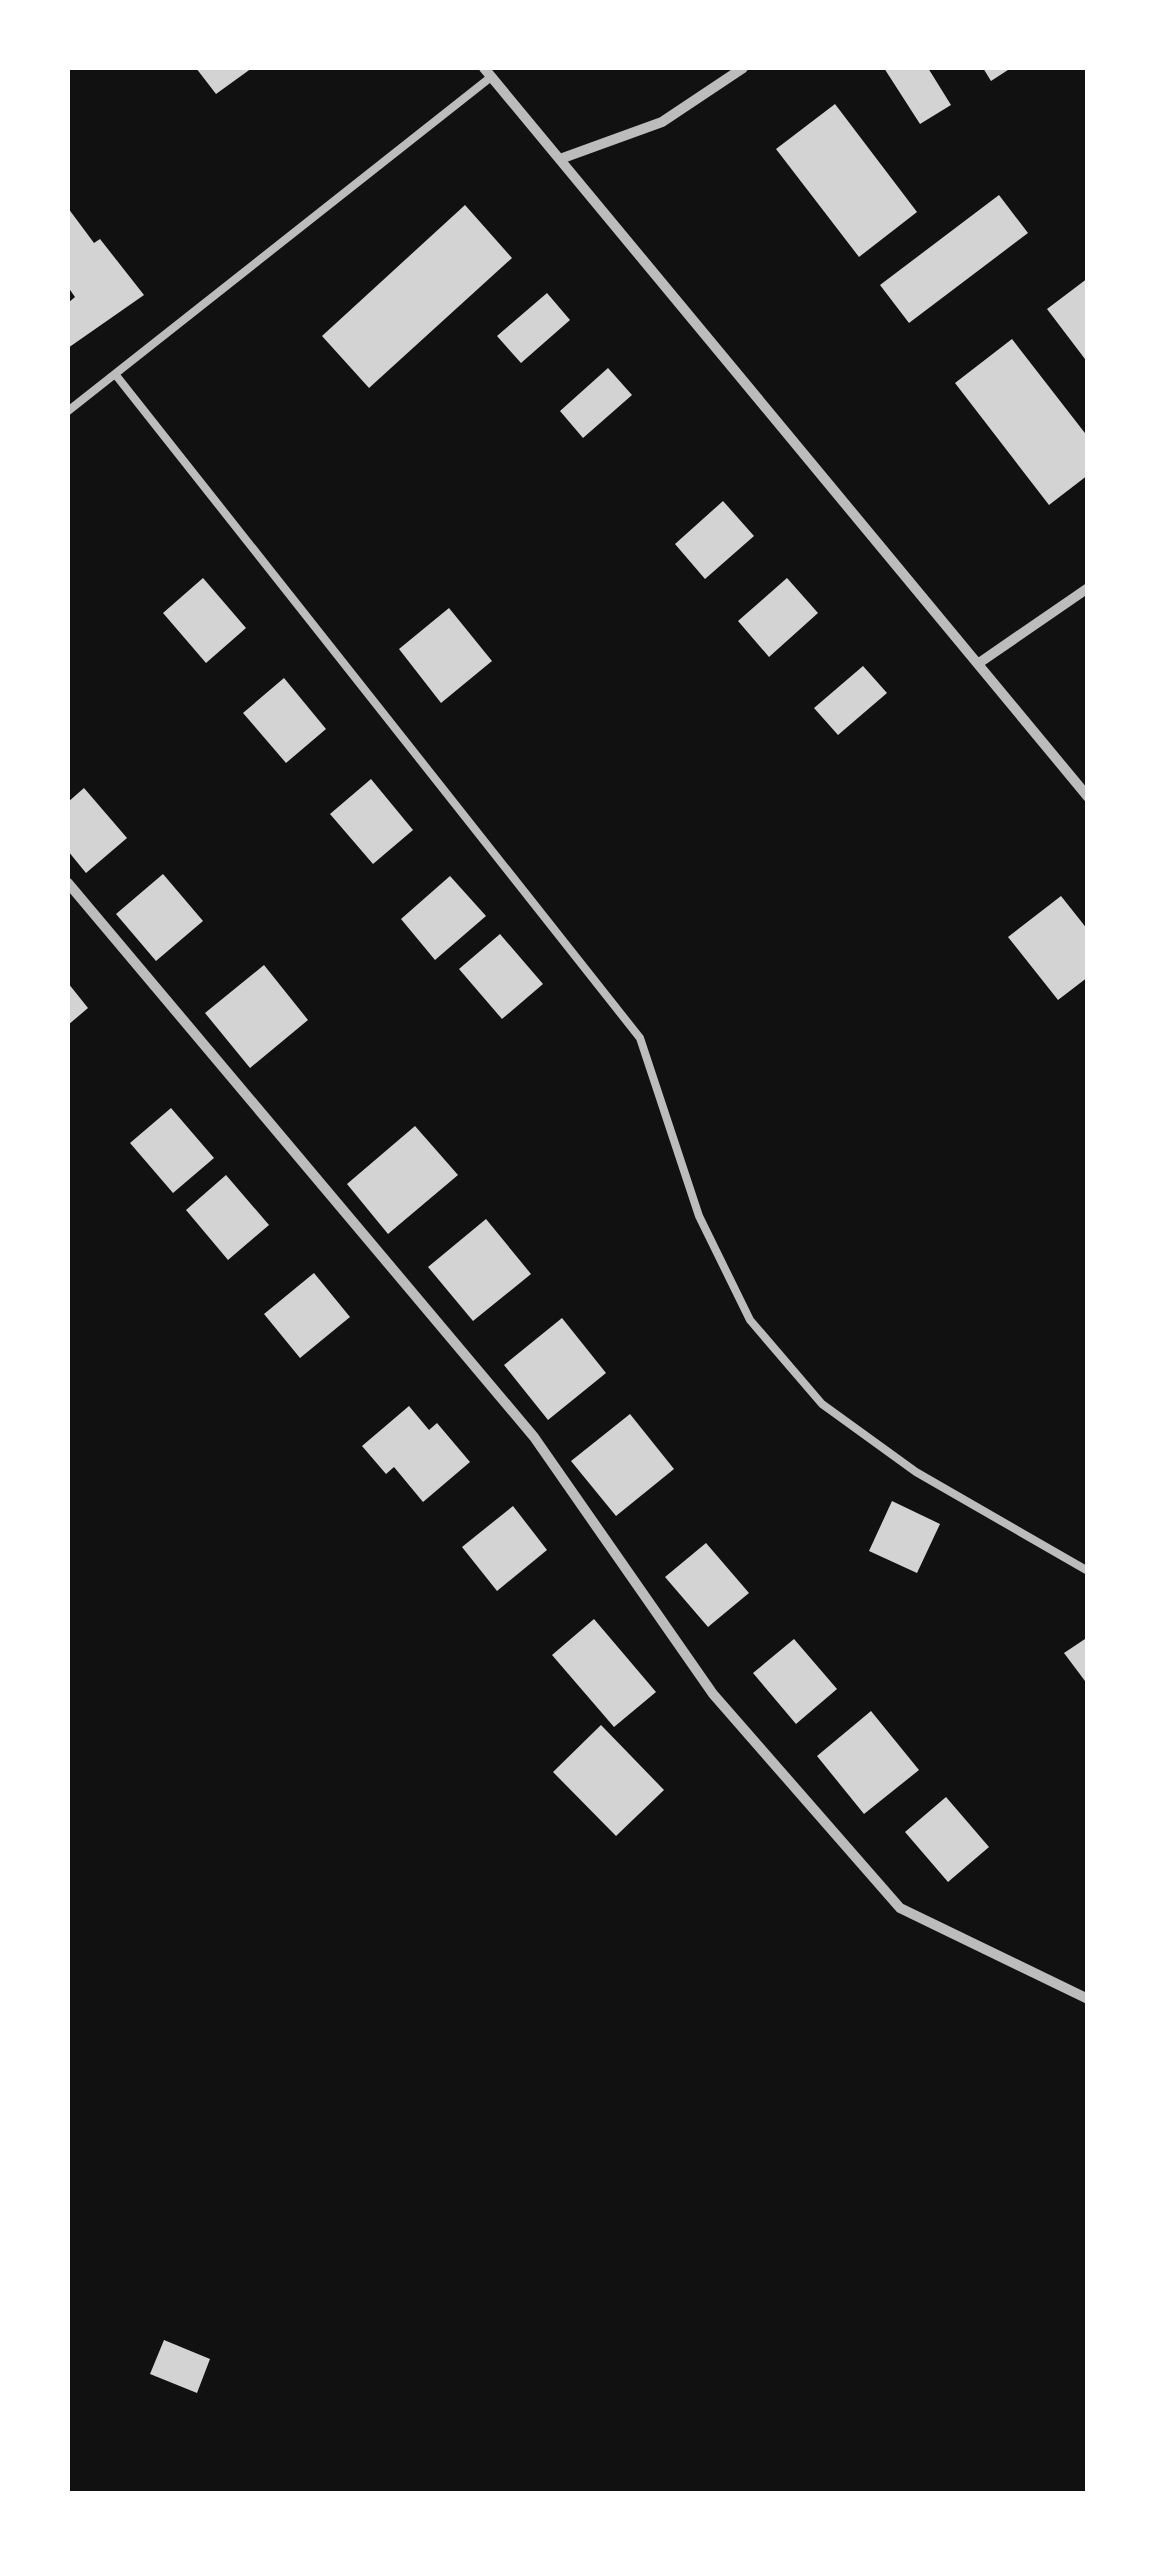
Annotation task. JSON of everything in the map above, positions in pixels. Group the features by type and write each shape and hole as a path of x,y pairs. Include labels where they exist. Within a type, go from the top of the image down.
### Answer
{"street":[{"path":"560,159 662,122 743,68"},
{"path":"488,72 1088,797"},
{"path":"979,663 1088,588"},
{"path":"68,883 534,1437 714,1694 900,1908 1088,2000"}],"lane":[{"path":"68,411 488,72"},
{"path":"115,374 640,1038 699,1216 750,1320 822,1404 916,1472 1088,1571"}],"building":[{"path":"196,68 252,68 216,94"},
{"path":"884,68 928,68 951,105 920,124"},
{"path":"983,68 1011,68 991,81"},
{"path":"835,104 917,212 859,257 776,149"},
{"path":"999,195 1028,233 909,323 880,285"},
{"path":"465,205 512,258 369,388 322,336"},
{"path":"68,208 94,243 100,239 144,295 68,348 68,303 75,297 68,287"},
{"path":"1088,278 1088,363 1047,309"},
{"path":"547,293 570,320 521,363 497,336"},
{"path":"1012,339 1088,437 1088,475 1049,505 955,383"},
{"path":"608,368 632,395 583,438 560,411"},
{"path":"723,501 754,536 705,579 675,544"},
{"path":"203,578 246,628 206,663 163,613"},
{"path":"787,578 818,613 769,657 738,621"},
{"path":"449,608 492,661 441,703 399,649"},
{"path":"863,666 887,693 838,735 814,708"},
{"path":"284,678 326,729 286,763 243,713"},
{"path":"371,779 413,830 373,864 330,814"},
{"path":"84,788 127,838 86,873 68,851 68,802"},
{"path":"163,874 203,921 156,961 116,914"},
{"path":"450,876 486,916 435,960 401,919"},
{"path":"1061,896 1088,930 1088,977 1058,1000 1008,937"},
{"path":"500,934 543,984 502,1019 459,969"},
{"path":"264,965 308,1020 250,1068 205,1013"},
{"path":"68,983 88,1008 68,1025"},
{"path":"171,1108 214,1158 173,1193 130,1143"},
{"path":"415,1126 458,1175 388,1234 347,1184"},
{"path":"226,1175 269,1225 228,1260 186,1210"},
{"path":"486,1219 531,1274 473,1321 428,1267"},
{"path":"314,1273 350,1317 300,1358 264,1314"},
{"path":"562,1318 606,1373 548,1420 504,1365"},
{"path":"409,1406 429,1430 437,1423 470,1462 423,1502 394,1467 386,1474 362,1446"},
{"path":"630,1414 674,1469 616,1516 571,1461"},
{"path":"892,1501 940,1524 917,1573 869,1551"},
{"path":"513,1506 547,1550 497,1591 462,1547"},
{"path":"706,1543 749,1593 708,1627 665,1577"},
{"path":"594,1619 656,1692 614,1727 552,1655"},
{"path":"1088,1637 1088,1685 1064,1653"},
{"path":"794,1639 837,1689 796,1724 753,1673"},
{"path":"871,1711 919,1770 864,1814 817,1756"},
{"path":"601,1725 664,1790 616,1836 553,1772"},
{"path":"946,1797 989,1847 948,1882 905,1832"},
{"path":"164,2340 210,2359 197,2393 150,2374"}]}
